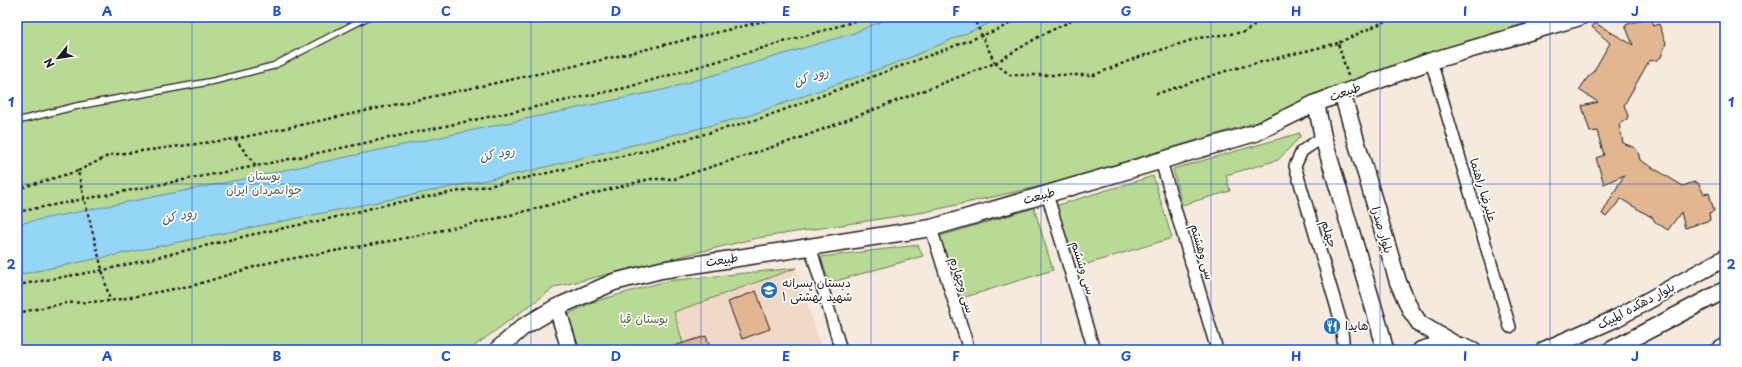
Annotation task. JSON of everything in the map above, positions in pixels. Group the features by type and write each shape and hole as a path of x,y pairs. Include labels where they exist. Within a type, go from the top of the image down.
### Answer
{"street":[{"name":"طبیعت","path":"497,350 523,327 557,307 614,282 661,270 931,228 1255,133 1347,91 1431,61 1576,18"},
{"name":"علیرضا راهنما","path":"1431,61 1510,327"},
{"name":"بلوار صدرا","path":"1347,91 1398,282 1411,311 1420,324 1456,345"},
{"path":"1316,104 1323,137 1385,350"},
{"name":"چهلم","path":"1323,137 1302,151 1295,166 1341,322 1344,350"},
{"name":"سی وهشتم","path":"1161,161 1217,350"},
{"name":"سی وششم","path":"1047,194 1094,350"},
{"name":"سی وچهارم","path":"931,228 969,350"},
{"path":"810,246 841,350"},
{"name":"بلوار دهکده المپیک","path":"1544,350 1615,319 1725,258"},
{"path":"1611,350 1725,290"},
{"path":"557,307 570,350"},
{"path":"1715,350 1725,344"},
{"path":"1421,350 1436,345 1456,345 1473,350"}],"lane":[{"path":"17,121 77,106 214,81 273,66 368,17"}],"path":[{"path":"17,189 78,172 110,156 235,139 593,62 781,17"},
{"path":"17,212 256,166 625,88 849,23 864,17"},
{"path":"973,17 995,63 1010,75 1094,75 1136,58 1198,38 1245,32 1265,17"},
{"path":"17,285 104,270 384,205 503,183 644,151 762,118 997,30 1022,17"},
{"path":"17,312 66,303 110,301 195,285 267,263 396,240 492,219 650,179 674,179 800,138 995,63 1040,36 1079,17"},
{"path":"1156,94 1230,70 1338,43 1395,17"},
{"path":"1338,43 1347,91"},
{"path":"235,139 256,166"},
{"path":"78,172 110,301"}],"shaded area":[{"name":"دبستان پسرانه شهید بهشتی ۱","path":"796,268 822,350 685,350 674,312"}],"green space":[{"name":"بوستان جوانمردان ایران","path":"17,17 1555,17 1284,114 1046,185 925,212 757,238 555,287 469,350 17,350"},
{"path":"1300,133 1300,137 1278,160 1226,175 1230,191 1182,205 1173,169"},
{"path":"1153,176 1172,238 1074,268 1055,206"},
{"path":"1034,208 1053,270 959,299 940,236"},
{"path":"918,245 923,256 829,283 821,257"},
{"name":"بوستان قبا","path":"796,268 674,312 685,350 577,350 567,315 593,302 666,281"}],"water":[{"name":"رود کن","path":"891,17 1004,17 904,60 748,116 530,171 17,275 17,224 238,180 667,89 854,33"}],"building":[{"path":"1651,17 1654,26 1659,24 1666,43 1661,57 1657,60 1649,61 1624,105 1628,116 1627,119 1619,124 1623,143 1635,148 1638,152 1640,160 1683,186 1694,182 1698,183 1704,194 1709,193 1714,211 1709,213 1710,220 1685,228 1681,212 1668,230 1655,222 1653,218 1621,199 1606,217 1602,214 1624,175 1604,184 1596,158 1604,155 1597,131 1590,132 1582,106 1598,102 1579,90 1588,77 1592,74 1610,43 1592,27 1595,23 1633,45 1625,25"},
{"path":"756,291 770,329 742,339 728,302"},
{"path":"706,336 711,350 671,350 671,347"}],"place":[{"name":"دبستان پسرانه شهید بهشتی ۱","path":"769,290"},
{"name":"هایدا","path":"1332,326"}]}
